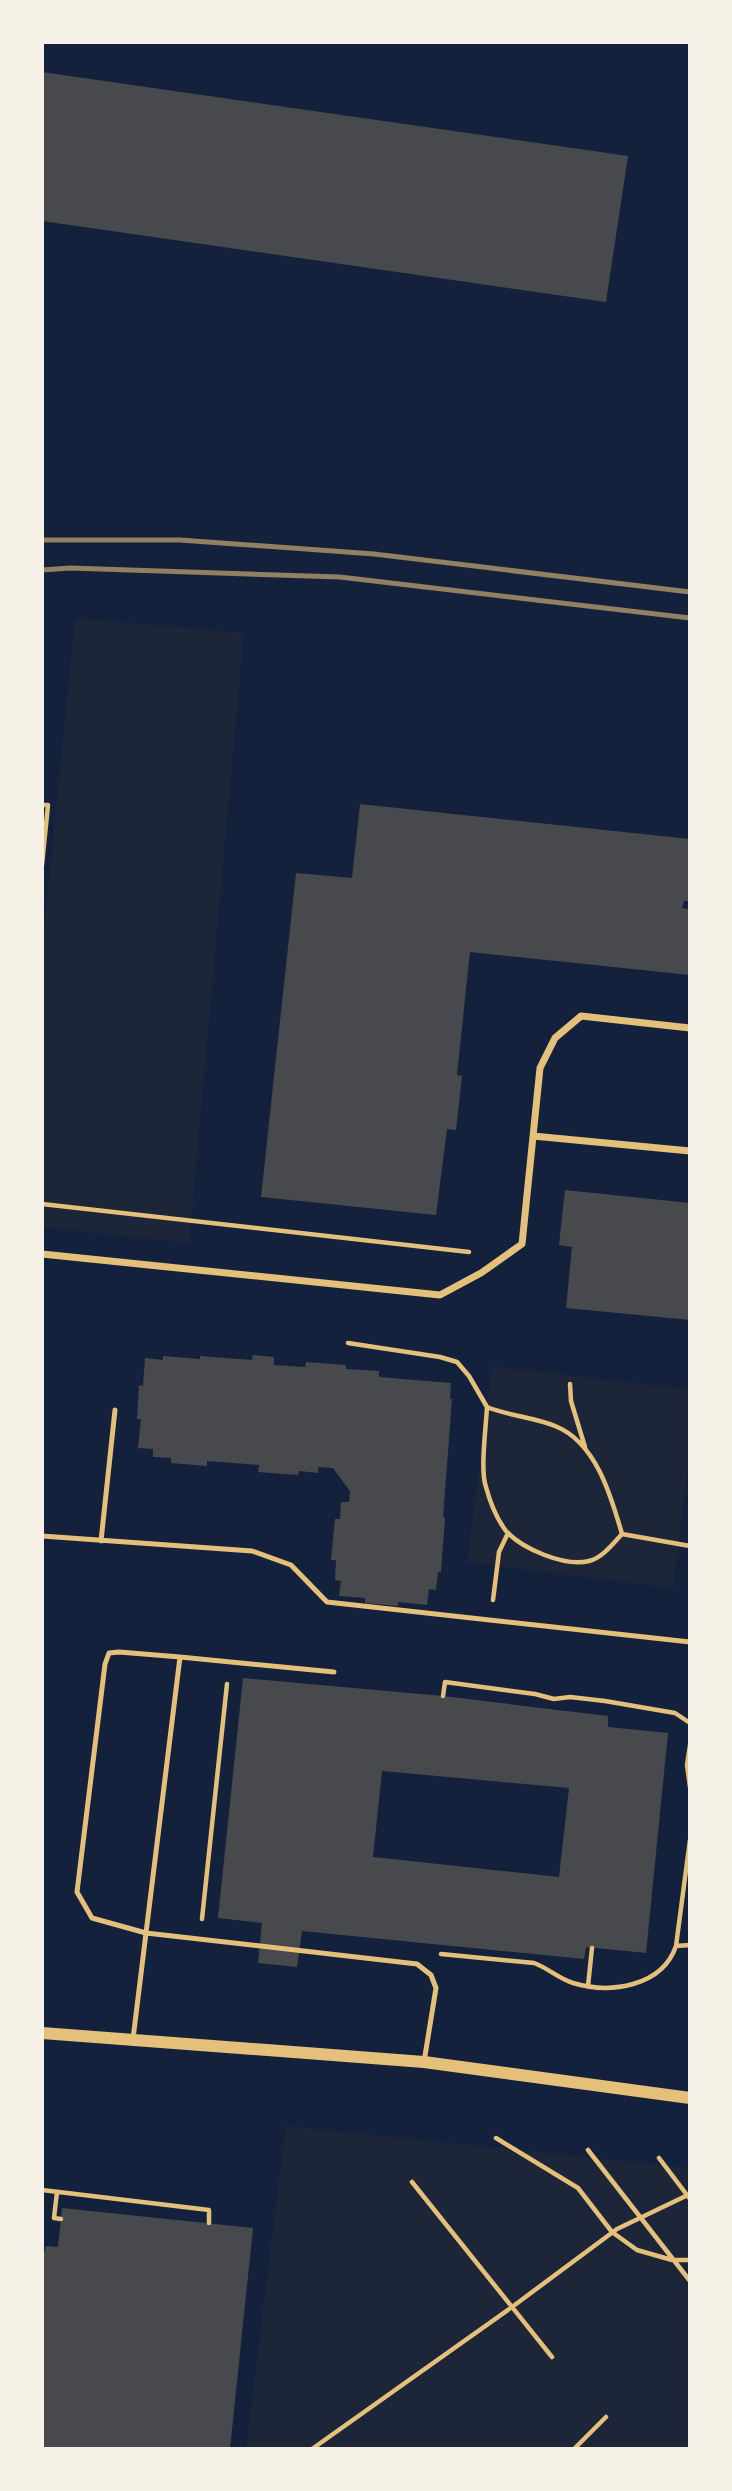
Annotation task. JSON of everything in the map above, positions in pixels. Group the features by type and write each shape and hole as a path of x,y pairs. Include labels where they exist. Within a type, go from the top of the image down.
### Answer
{"street":[{"path":"42,1254 440,1295 481,1273 522,1244 540,1068 555,1038 581,1016 690,1028"},
{"path":"533,1136 690,1151"},
{"path":"42,2033 424,2062 690,2098"}],"lane":[{"path":"101,1541 115,1410"},
{"path":"42,1536 252,1551 291,1565 327,1602 690,1642"},
{"path":"334,1672 109,1653 103,1677 77,1892 92,1918 146,1933 417,1964 431,1975 436,1987 424,2062"},
{"path":"133,2039 180,1657"}],"path":[{"path":"42,805 48,805 42,866"},
{"path":"42,1204 504,1256"},
{"path":"348,1343 440,1357 457,1362 470,1376 486,1407 484,1484 508,1533 538,1553 569,1562 590,1561 606,1552 622,1534"},
{"path":"570,1384 570,1401 585,1448 609,1490 622,1534"},
{"path":"486,1407 559,1427 585,1448"},
{"path":"490,1620 499,1552 508,1533"},
{"path":"622,1534 690,1546"},
{"path":"202,1926 229,1662"},
{"path":"443,1696 445,1682 554,1699 570,1697 605,1701 675,1713 690,1722"},
{"path":"690,1745 687,1765 690,1787"},
{"path":"438,1962 433,1954 534,1963 548,1968 570,1982 588,1986 616,1987 648,1979 671,1960 676,1946 690,1840"},
{"path":"682,1892 690,1892"},
{"path":"676,1946 690,1945"},
{"path":"588,1986 592,1948"},
{"path":"496,2138 578,2188 612,2232 637,2250 673,2260 690,2260"},
{"path":"588,2150 690,2281"},
{"path":"312,2449 512,2307 612,2232 689,2196 659,2158"},
{"path":"412,2182 552,2357"},
{"path":"42,2190 209,2210 209,2223"},
{"path":"57,2192 54,2218 61,2220"},
{"path":"574,2449 606,2417"},
{"path":"318,2445 326,2449"}],"shaded area":[{"path":"75,618 244,633 189,1243 42,1227 42,950"},
{"path":"492,1366 690,1390 690,1453 673,1588 467,1562"},
{"path":"286,2126 690,2168 690,2449 246,2449"}],"building":[{"path":"42,72 628,156 606,302 42,221"},
{"path":"360,804 690,839 690,901 684,901 682,908 690,909 690,975 470,952 457,1075 462,1076 456,1130 447,1129 436,1215 261,1197 296,873 352,878"},
{"path":"565,1190 690,1203 690,1320 566,1308 572,1247 559,1245"},
{"path":"253,1355 274,1357 274,1365 305,1367 306,1362 346,1365 346,1369 379,1371 379,1377 451,1383 441,1572 438,1572 436,1590 429,1589 427,1605 365,1603 365,1598 339,1596 341,1581 335,1580 336,1560 331,1560 335,1519 340,1519 341,1502 349,1502 350,1491 333,1468 318,1467 318,1473 299,1471 298,1475 258,1472 259,1465 207,1461 207,1466 171,1463 171,1458 153,1457 153,1449 138,1448 141,1419 137,1419 139,1385 143,1386 145,1358 163,1360 163,1356 200,1359 200,1356 252,1360"},
{"path":"243,1678 443,1696 608,1716 608,1727 668,1733 646,1953 586,1947 584,1959 302,1931 297,1967 258,1963 262,1923 218,1918","holes":["382,1771 569,1788 559,1877 373,1857"]},
{"path":"62,2208 253,2228 230,2449 42,2449 42,2259 46,2246 58,2247"}],"railway":[{"path":"42,540 180,540 374,554 690,592"},
{"path":"42,570 70,568 340,577 690,618"}]}
